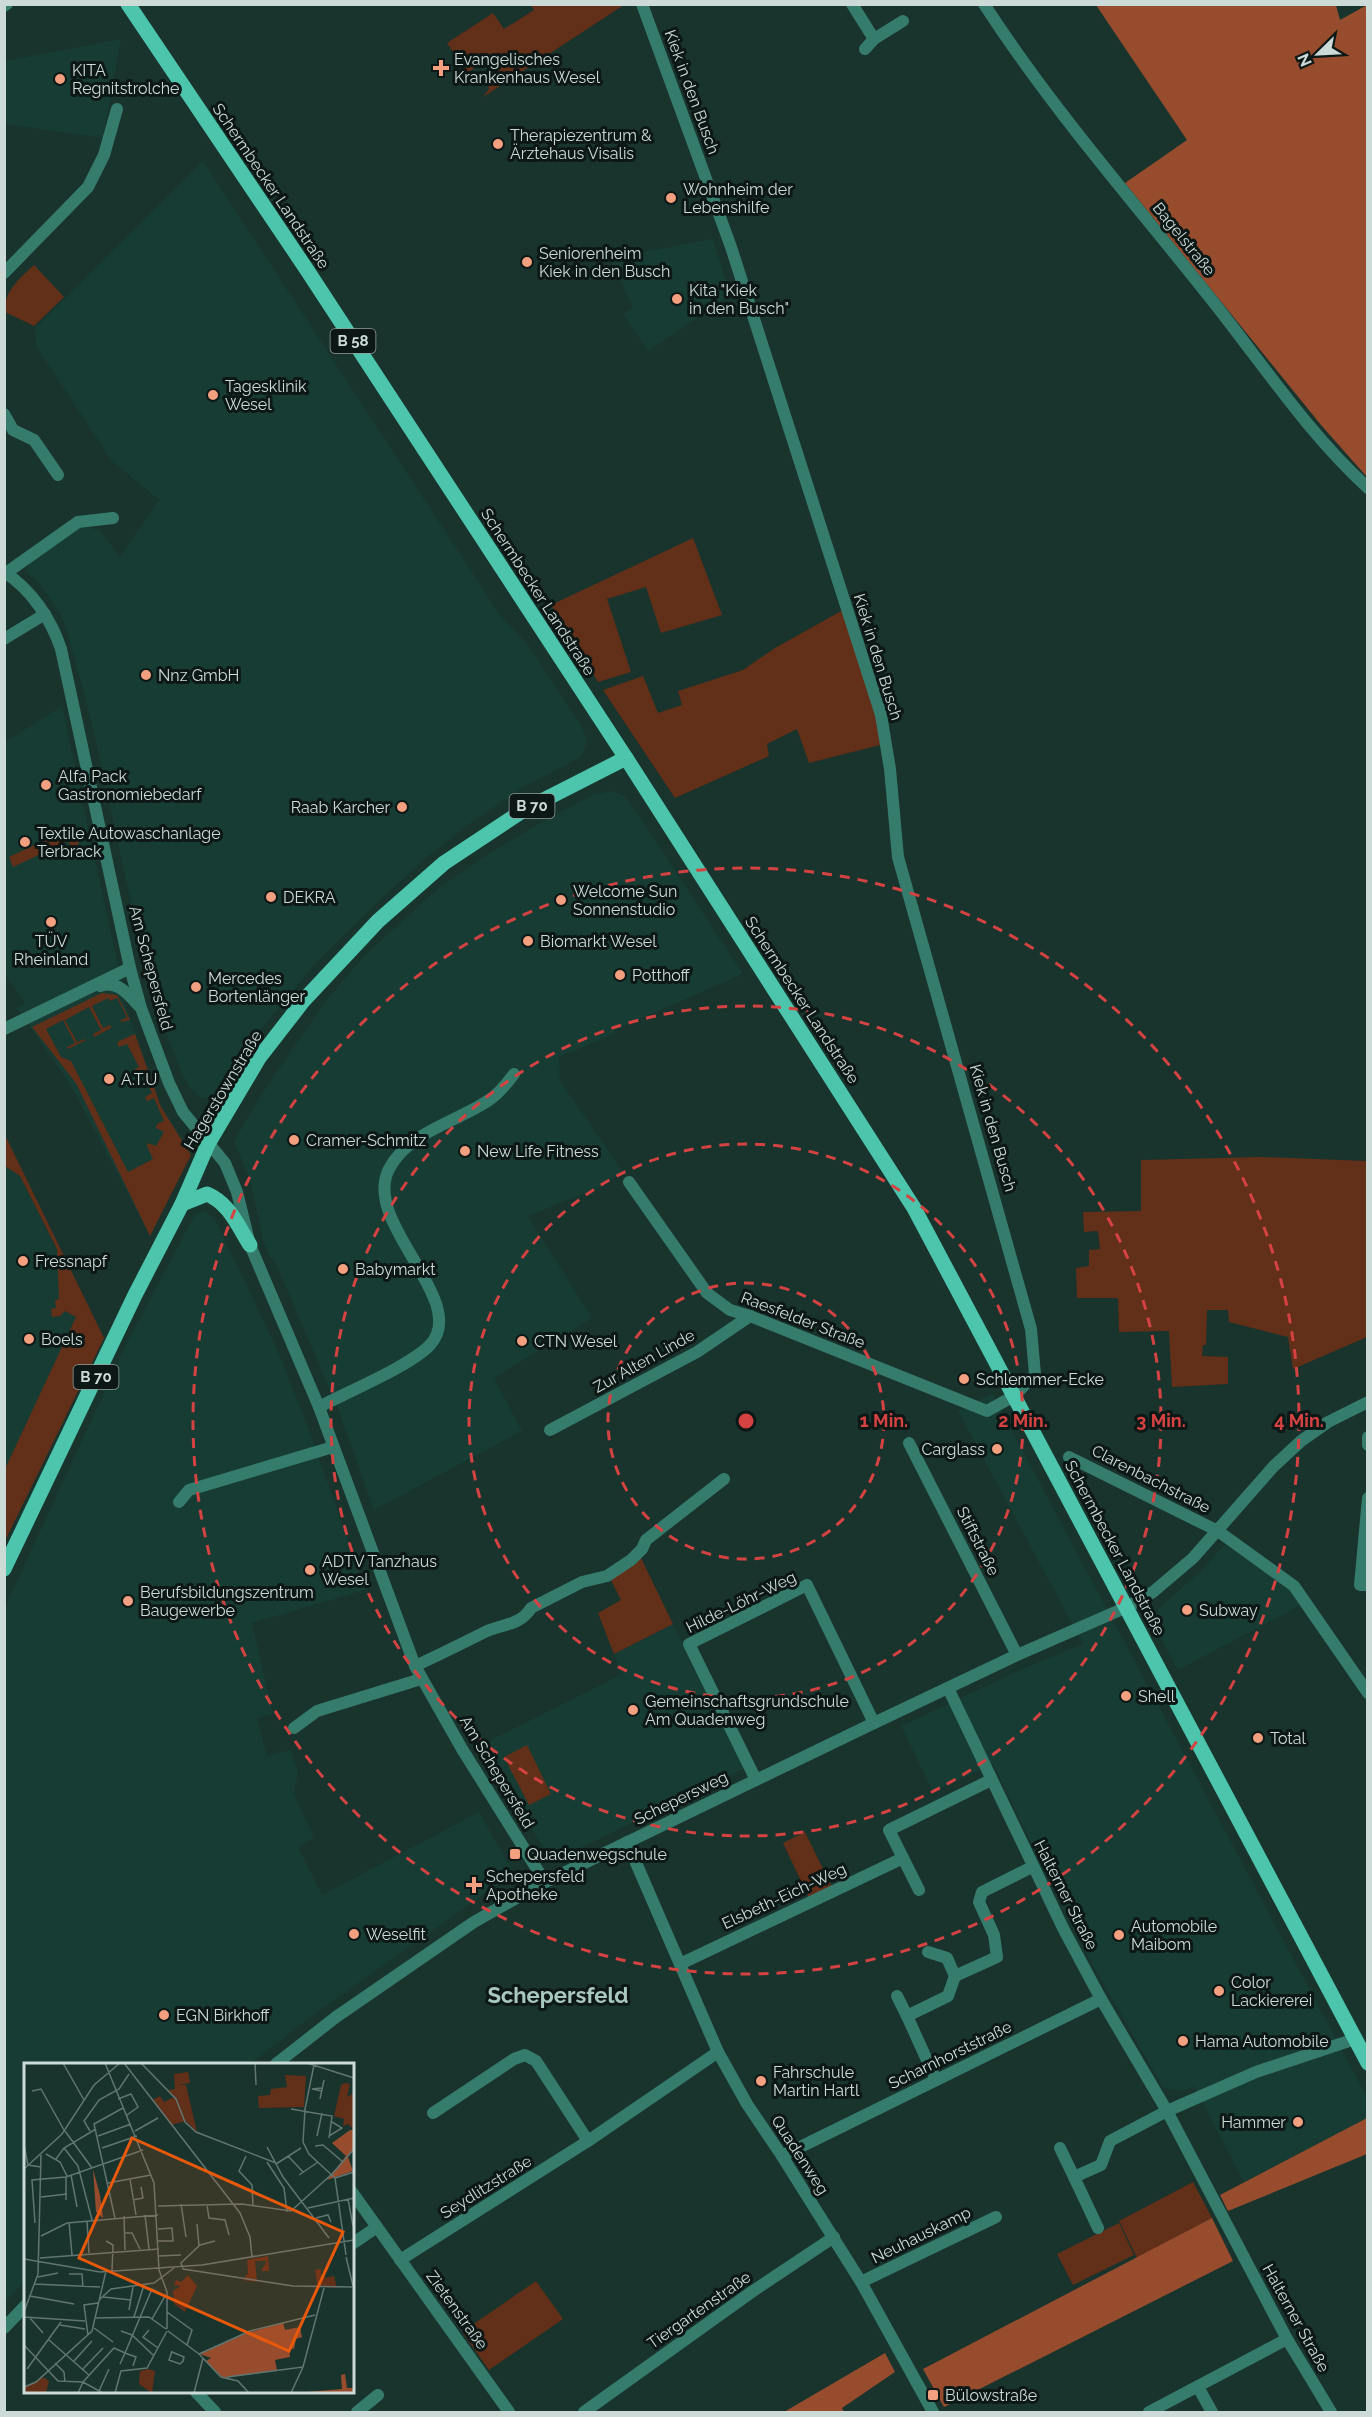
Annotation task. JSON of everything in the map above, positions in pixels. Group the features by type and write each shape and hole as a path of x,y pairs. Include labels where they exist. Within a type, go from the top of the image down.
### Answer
{"main road":[{"name":"Schermbecker Landstraße","path":"128,4 307,270 626,758 914,1208 1368,2063"},
{"name":"Hagerstownstraße","path":"4,1569 135,1295 182,1204 208,1144 259,1058 304,1000 378,921 444,863 524,810 626,758"},
{"path":"182,1204 207,1194 219,1199 234,1218 250,1245"}],"street":[{"name":"Kiek in den Busch","path":"642,4 731,247 881,715 890,769 898,857 1031,1329 1035,1374 1014,1396"},
{"path":"852,4 874,39"},
{"name":"Bagelstraße","path":"984,4 1026,67 1302,417 1345,467 1368,488"},
{"path":"865,49 874,39 903,21"},
{"path":"4,273 88,187 104,155 117,109"},
{"path":"4,414 13,430 34,440 58,475"},
{"path":"5,572 78,522 114,518"},
{"name":"Am Schepersfeld","path":"5,572 19,583 45,614 61,649 130,968 141,1008 173,1092 183,1112 225,1163 237,1192 250,1245 319,1407 415,1666 462,1749 545,1882"},
{"path":"4,639 45,614"},
{"path":"4,1029 130,968"},
{"path":"87,989 108,983 115,985 141,1008"},
{"path":"319,1407 414,1358 430,1346 438,1335 441,1322 435,1302 388,1211 383,1190 387,1171 397,1155 421,1136 492,1099 514,1074"},
{"name":"Raesfelder Straße","path":"629,1182 707,1293 730,1310 987,1411 1014,1396"},
{"name":"Zur Alten Linde","path":"550,1430 697,1352 750,1316"},
{"name":"Clarenbachstraße","path":"1127,1607 1153,1592 1179,1572 1274,1466 1301,1441 1328,1422 1368,1402"},
{"path":"1368,1437 1368,1445"},
{"name":"Stiftstraße","path":"909,1443 1017,1655"},
{"path":"179,1502 189,1490 333,1447"},
{"name":"Clarenbachstraße","path":"1069,1457 1218,1531"},
{"path":"415,1666 486,1632 506,1627 527,1615 531,1608 582,1582 607,1576 631,1560 642,1549 646,1540 724,1479"},
{"path":"1364,1585 1368,1498"},
{"path":"1218,1531 1294,1586 1368,1693"},
{"name":"Hilde-Löhr-Weg","path":"756,1780 689,1644 807,1585 874,1723"},
{"name":"Schepersweg","path":"277,2063 336,2017 474,1922 545,1882 1017,1655 1127,1607"},
{"path":"1353,1671 1368,1669"},
{"path":"294,1728 317,1711 422,1679"},
{"name":"Halterner Straße","path":"948,1688 1032,1867 1101,1999 1167,2111 1287,2339 1331,2412"},
{"path":"919,1890 889,1830 991,1780"},
{"name":"Quadenweg","path":"627,1842 718,2052 747,2104 861,2282 933,2412"},
{"name":"Elsbeth-Eich-Weg","path":"680,1964 903,1858"},
{"path":"907,2016 948,1996 956,1976 997,1957 994,1935 979,1902 981,1892 1032,1867"},
{"path":"928,1952 947,1958 956,1976"},
{"path":"897,1996 936,2080"},
{"name":"Scharnhorststraße","path":"782,2156 1101,1999"},
{"path":"1074,2177 1101,2165 1110,2141 1167,2111 1256,2072 1355,2039"},
{"name":"Seydlitzstraße","path":"400,2260 588,2141 718,2052"},
{"path":"433,2113 525,2055 536,2061 588,2141"},
{"path":"1060,2148 1098,2228"},
{"name":"Zietenstraße","path":"354,2195 509,2412"},
{"name":"Neuhauskamp","path":"861,2282 996,2217"},
{"path":"354,2243 377,2227"},
{"name":"Tiergartenstraße","path":"584,2412 834,2237"},
{"path":"4,2328 24,2307"},
{"path":"1149,2412 1287,2339"},
{"path":"1198,2387 1212,2412"},
{"path":"198,2393 216,2412"},
{"path":"357,2412 378,2395"}],"shaded area":[{"path":"531,5 624,5 483,97 489,89 488,84 499,76 488,59 467,73 447,43 493,13 504,29 534,10"},
{"path":"1096,5 1336,5 1340,20 1367,5 1367,477 1321,425 1125,183 1187,140"},
{"name":"KITA Regnitstrolche","path":"121,39 103,138 5,124 5,61"},
{"path":"203,161 500,615 529,646 582,727 587,742 581,757 520,789 472,822 426,858 385,895 313,966 260,1031 223,1086 212,1096 202,1099 191,1089 182,1074 151,994 91,720 68,634 61,615 38,581 26,572 30,561 81,526 100,530 120,557 159,500 112,461 36,346 35,328"},
{"name":"Kita \"Kiek in den Busch\"","path":"713,239 724,275 735,292 648,351 623,314 633,307 610,258"},
{"path":"34,265 64,297 34,326 5,312 5,305 18,280"},
{"path":"693,538 722,615 661,633 646,587 607,599 631,672 598,682 551,605"},
{"path":"843,610 884,744 809,763 797,729 767,744 769,756 675,798 603,690 643,676 658,713 682,705 678,691 743,670 775,648"},
{"path":"62,706 122,984 119,986 161,1107 190,1151 150,1236 72,1087 17,1008 25,1003 5,974 4,743"},
{"path":"612,791 624,796 636,811 743,974 615,1030 615,1034 559,1057 560,1081 623,1172 600,1187 528,1216 592,1318 494,1378 522,1431 374,1510 338,1409 273,1257 270,1258 263,1240 251,1184 234,1141 263,1092 325,1002 363,957 440,887 482,858 592,795"},
{"path":"68,829 76,832 79,838 73,850 68,841 13,867 9,857"},
{"path":"102,993 117,995 130,1020 120,1021 127,1017 117,998 110,1001 108,998 92,1006 103,1028 111,1025 111,1028 94,1037 93,1034 101,1030 89,1007 65,1020 77,1042 86,1040 68,1049 67,1047 75,1043 63,1020 46,1029 61,1057 71,1061 128,1172 153,1159 147,1146 148,1143 156,1146 164,1132 156,1128 157,1124 164,1121 154,1098 147,1101 145,1097 152,1093 141,1071 133,1074 132,1071 139,1067 127,1044 119,1047 117,1042 135,1034 161,1107 191,1155 150,1236 76,1083 32,1027"},
{"path":"5,1135 104,1338 5,1541 5,1469 76,1317 65,1311 60,1316 52,1317 51,1309 56,1308 55,1300 59,1299 57,1249 20,1176 5,1166"},
{"path":"1260,1157 1367,1161 1367,1337 1293,1369 1288,1337 1229,1322 1228,1310 1207,1310 1206,1345 1203,1345 1202,1356 1228,1357 1228,1384 1172,1387 1169,1331 1119,1332 1118,1298 1077,1298 1076,1268 1089,1266 1089,1250 1100,1249 1098,1231 1084,1232 1083,1212 1141,1211 1141,1160"},
{"path":"5,1166 20,1176 99,1333 5,1536"},
{"path":"204,1211 215,1219 278,1351 310,1432 365,1590 252,1623 273,1714 257,1718 267,1756 291,1750 298,1773 294,1793 314,1838 298,1847 322,1895 479,1812 514,1873 316,2013 251,2063 24,2063 24,2282 5,2302 4,1609 127,1343 195,1214"},
{"path":"992,1393 1367,2097 1367,2118 1244,2182 1194,2086 1183,2091 1163,2088 1072,1928 993,1764 933,1792 901,1726 1022,1669 1083,1644 958,1411"},
{"path":"1229,1544 1289,1588 1301,1605 1178,1670 1154,1625 1159,1608 1204,1568 1224,1545"},
{"path":"641,1558 673,1624 614,1654 598,1613 621,1600 611,1580"},
{"name":"Gemeinschaftsgrundschule Am Quadenweg","path":"673,1624 745,1768 560,1858 553,1858 547,1853 479,1746 622,1674 614,1654"},
{"path":"527,1745 551,1794 529,1805 504,1757"},
{"path":"805,1832 832,1887 809,1898 783,1843"},
{"path":"1367,2118 1367,2154 1228,2211 1220,2195"},
{"path":"1193,2182 1212,2218 1137,2258 1119,2221"},
{"path":"1212,2218 1233,2261 944,2407 923,2369"},
{"path":"1119,2223 1134,2255 1073,2285 1057,2254"},
{"path":"536,2281 563,2319 489,2370 462,2332"},
{"path":"885,2353 895,2372 842,2408 844,2412 784,2412"}],"place":[{"name":"Evangelisches Krankenhaus Wesel","path":"441,68"},
{"name":"KITA Regnitstrolche","path":"60,79"},
{"name":"Therapiezentrum & Ärztehaus Visalis","path":"498,144"},
{"name":"Wohnheim der Lebenshilfe","path":"671,198"},
{"name":"Seniorenheim Kiek in den Busch","path":"527,262"},
{"name":"Kita \"Kiek in den Busch\"","path":"677,299"},
{"name":"Tagesklinik Wesel","path":"213,395"},
{"name":"Nnz GmbH","path":"146,675"},
{"name":"Alfa Pack Gastronomiebedarf","path":"46,785"},
{"name":"Raab Karcher","path":"402,807"},
{"name":"Textile Autowaschanlage Terbrack","path":"25,842"},
{"name":"DEKRA","path":"271,897"},
{"name":"Welcome Sun Sonnenstudio","path":"561,900"},
{"name":"TÜV Rheinland","path":"51,922"},
{"name":"Biomarkt Wesel","path":"528,941"},
{"name":"Potthoff","path":"620,975"},
{"name":"Mercedes Bortenlänger","path":"196,987"},
{"name":"A.T.U","path":"109,1079"},
{"name":"Cramer-Schmitz","path":"294,1140"},
{"name":"New Life Fitness","path":"465,1151"},
{"name":"Fressnapf","path":"23,1261"},
{"name":"Babymarkt","path":"343,1269"},
{"name":"Boels","path":"29,1339"},
{"name":"CTN Wesel","path":"522,1341"},
{"name":"Schlemmer-Ecke","path":"964,1379"},
{"name":"Carglass","path":"997,1449"},
{"name":"ADTV Tanzhaus Wesel","path":"310,1570"},
{"name":"Berufsbildungszentrum Baugewerbe","path":"128,1601"},
{"name":"Subway","path":"1187,1610"},
{"name":"Shell","path":"1126,1696"},
{"name":"Gemeinschaftsgrundschule Am Quadenweg","path":"633,1710"},
{"name":"Total","path":"1258,1738"},
{"name":"Quadenwegschule","path":"515,1854"},
{"name":"Schepersfeld Apotheke","path":"474,1885"},
{"name":"Weselfit","path":"354,1934"},
{"name":"Automobile Maibom","path":"1119,1935"},
{"name":"Color Lackiererei","path":"1219,1991"},
{"name":"EGN Birkhoff","path":"164,2015"},
{"name":"Hama Automobile","path":"1183,2041"},
{"name":"Fahrschule Martin Hartl","path":"761,2081"},
{"name":"Hammer","path":"1298,2122"},
{"name":"Bülowstraße","path":"933,2395"}],"district":[{"name":"Schepersfeld","path":"558,1995"}]}
